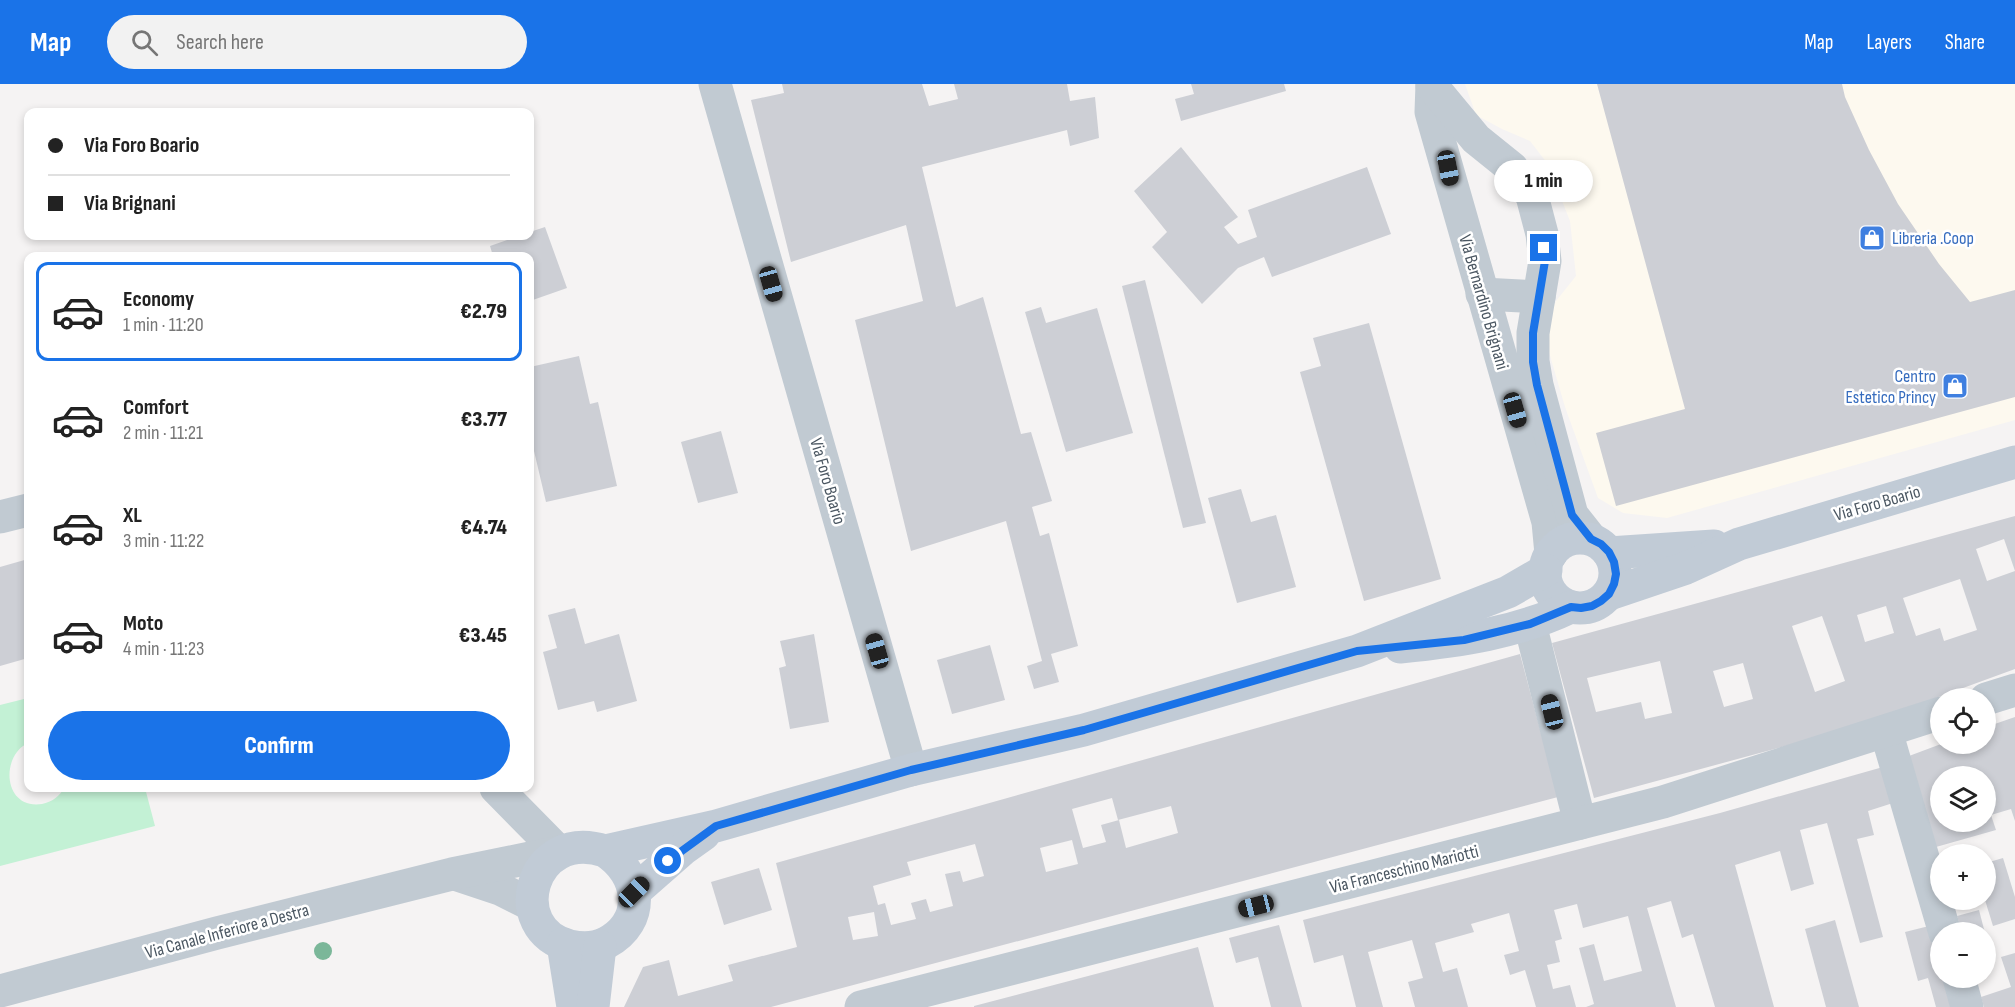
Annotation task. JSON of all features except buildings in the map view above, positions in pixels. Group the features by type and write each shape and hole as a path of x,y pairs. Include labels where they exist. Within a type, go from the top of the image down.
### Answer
{"street":[{"name":"Via Foro Boario","path":"715,84 911,770"},
{"path":"1432,85 1476,139 1512,168 1532,196 1542,234 1545,261 1533,333 1533,362 1524,389 1572,515 1614,562 1616,574 1609,594"},
{"name":"Via Bernardino Brignani","path":"1432,85 1431,112 1482,294 1524,389 1548,522 1548,562"},
{"path":"1450,182 1499,159"},
{"path":"1482,294 1539,297"},
{"name":"Via Foro Boario","path":"1357,651 1464,640 1530,624 1571,607 1592,606 1609,594 1686,568 1739,544 2015,462"},
{"path":"0,517 24,511"},
{"name":"Via Foro Boario","path":"559,852 583,846 605,851 716,826 911,770 1084,730 1357,651 1508,592 1548,562 1558,545 1569,540 1579,538 1600,546 1739,544"},
{"path":"1548,562 1548,587 1561,603 1571,607"},
{"path":"1530,624 1580,823"},
{"path":"1996,696 2015,690"},
{"name":"Via Franceschino Mariotti","path":"861,1007 1662,802 1930,717"},
{"path":"1886,731 1942,922"},
{"path":"500,792 559,852 537,875 532,890 532,905 537,919 552,939 579,948 600,946 622,932 628,923 632,914 634,892 630,878 616,858 605,851"},
{"name":"Via Foro Boario","path":"634,892 683,849 716,826"},
{"name":"Via Canale Inferiore a Destra","path":"0,991 217,933 454,874 559,852"},
{"path":"454,874 501,889 532,905"},
{"path":"562,944 573,1007"},
{"path":"593,1007 600,946"},
{"path":"1962,988 1967,1007"}],"shaded area":[{"path":"1465,84 2015,84 2015,420 1667,518 1623,513 1598,498 1565,407 1544,335 1556,301 1576,276 1570,221 1547,163 1530,141 1476,115"}],"green space":[{"path":"24,699 24,746 13,759 10,770 13,791 19,799 29,804 42,804 49,802 61,792 146,792 155,826 0,866 0,705"}],"place":[{"name":"Libreria .Coop","path":"1872,238"},
{"name":"Centro Estetico Princy","path":"1955,386"}],"route":[{"path":"668,861 716,826 911,770 1084,730 1357,651 1464,640 1530,624 1571,607 1592,606 1601,601 1609,594 1614,584 1616,574 1614,562 1609,552 1601,544 1591,539 1572,515 1537,385 1533,362 1533,333 1545,261 1544,248"}]}
